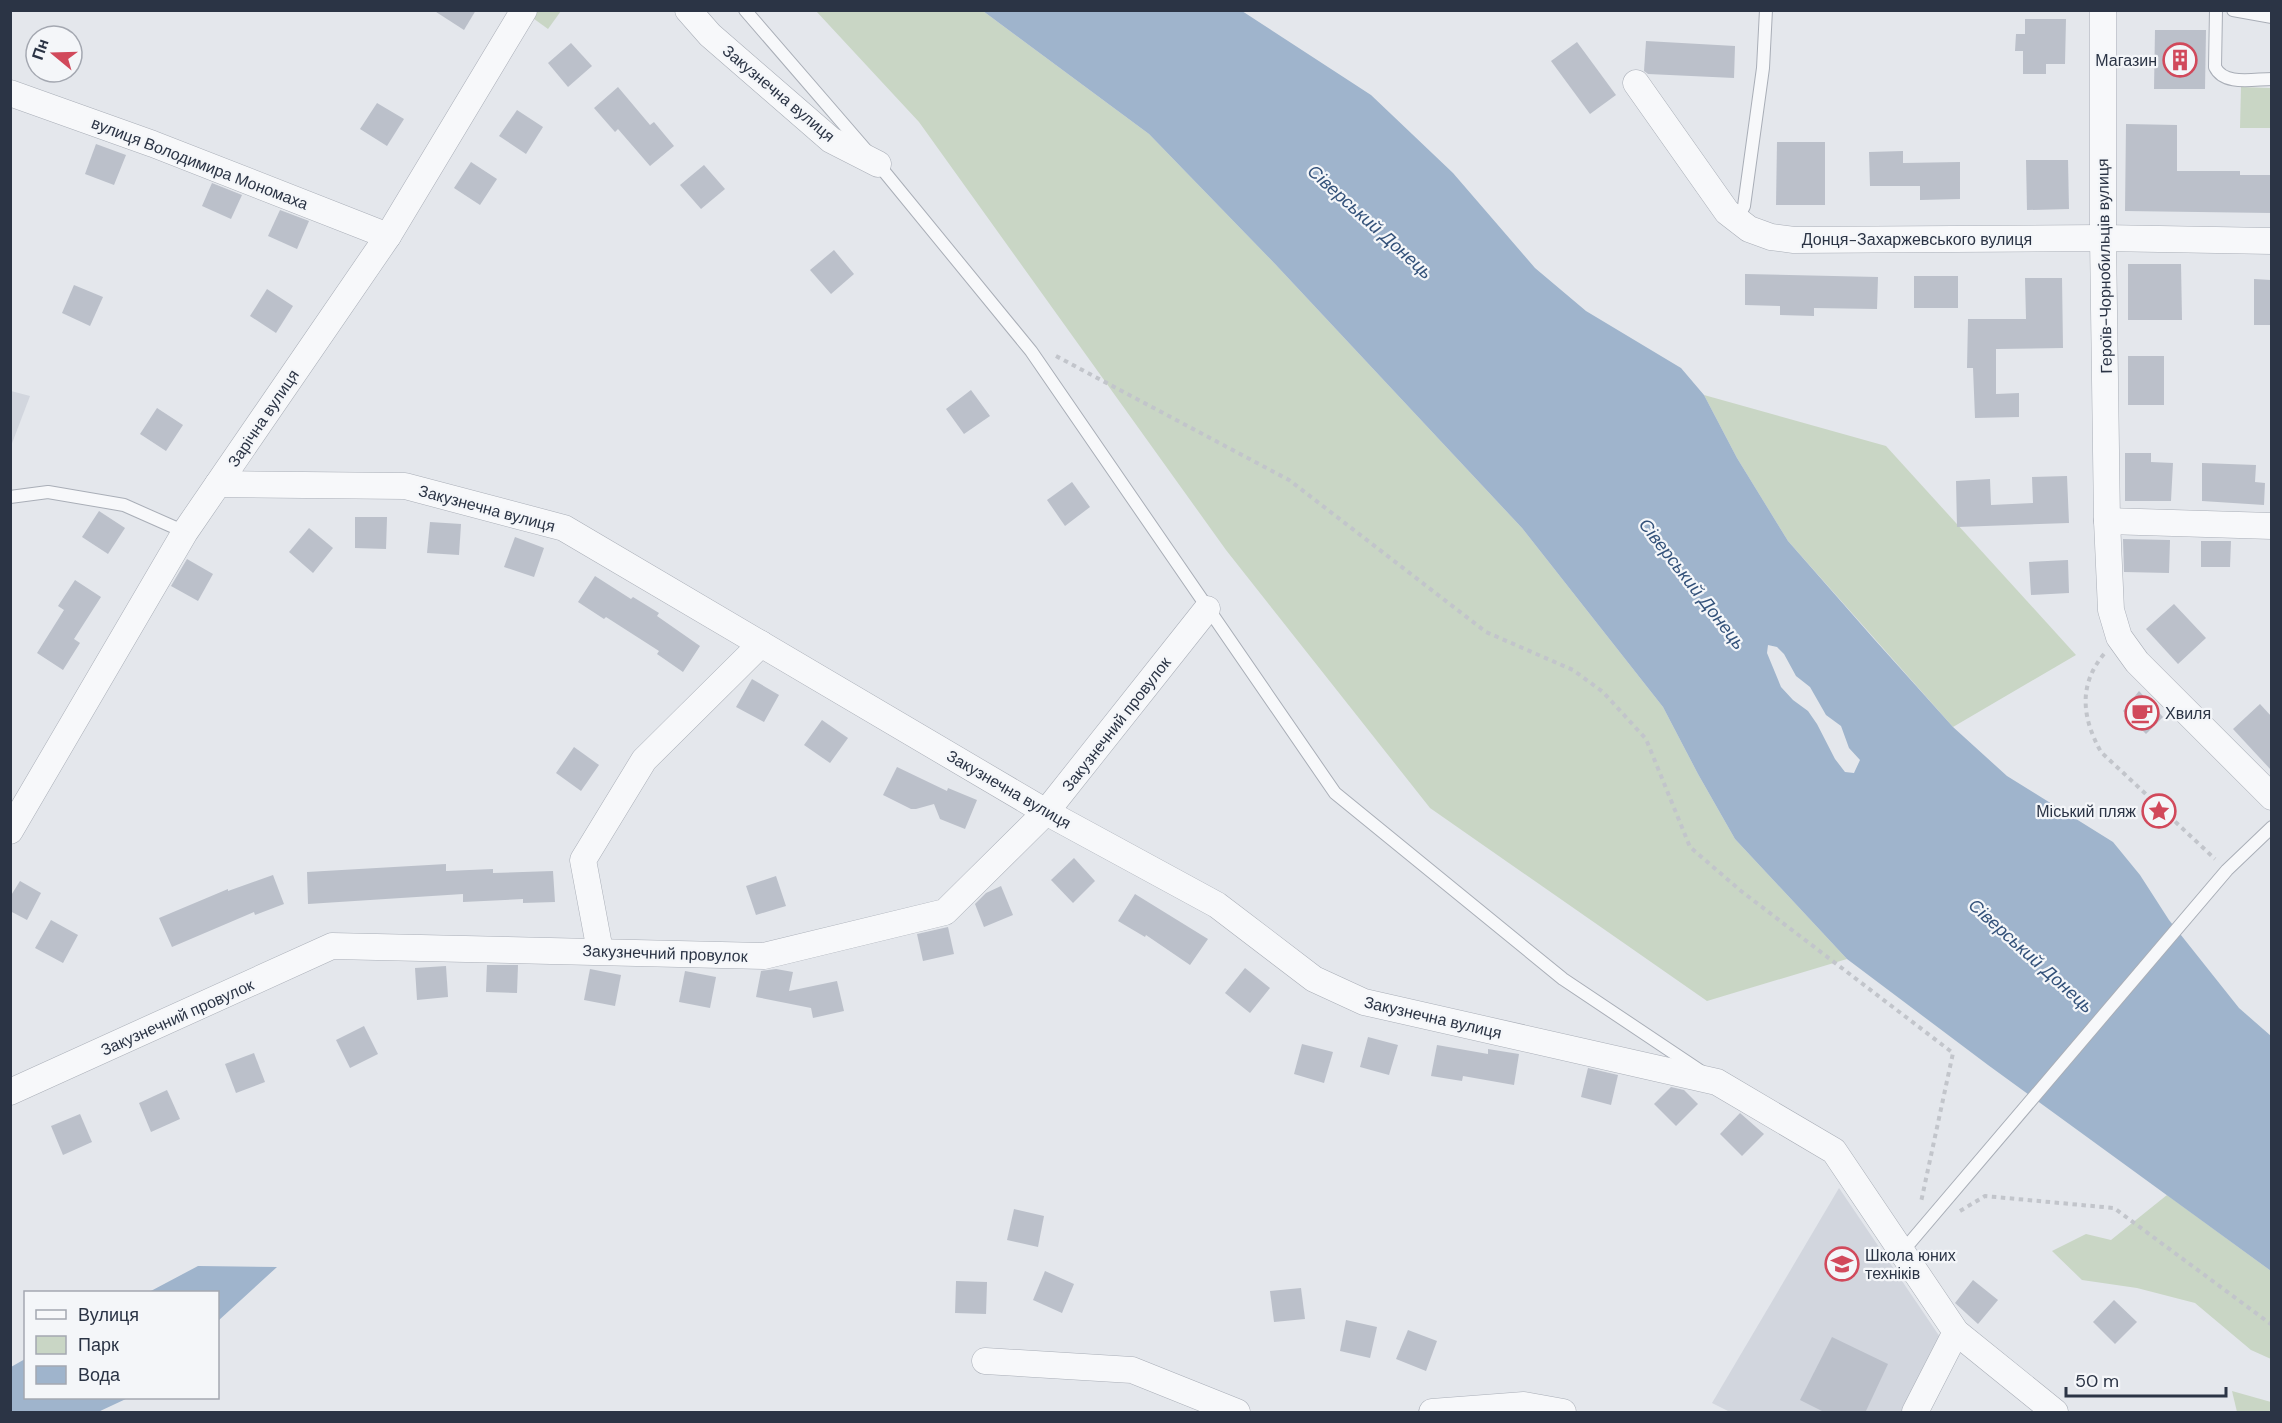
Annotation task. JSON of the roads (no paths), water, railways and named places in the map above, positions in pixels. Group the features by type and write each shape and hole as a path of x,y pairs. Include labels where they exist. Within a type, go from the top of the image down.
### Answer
{"street":[{"name":"Зарічна вулиця","path":"10,831 185,532 388,236 524,10"},
{"name":"Закузнечна вулиця","path":"688,10 710,35 831,140 878,164"},
{"name":"Героїв-Чорнобильців вулиця","path":"2103,10 2103,238 2107,521 2111,610 2119,637 2137,662 2271,797"},
{"name":"Донця-Захаржевського вулиця","path":"1636,83 1727,212 1749,229 1771,237 1794,240 2103,238 2271,241"},
{"name":"вулиця Володимира Мономаха","path":"10,93 153,144 388,236"},
{"name":"Закузнечна вулиця","path":"218,484 405,486 564,528 1046,812 1217,905 1314,979 1364,1002 1717,1082 1834,1151 1908,1244 1956,1332 2055,1413"},
{"path":"2107,521 2271,526"},
{"name":"Закузнечний провулок","path":"10,1092 332,946 764,956 945,912 1046,812 1207,609"},
{"path":"600,951 583,860 644,760 761,644"},
{"path":"1915,1413 1956,1332"},
{"path":"985,1361 1132,1370 1237,1413"},
{"path":"1432,1413 1524,1405 1563,1413"}],"lane":[{"path":"745,10 878,164 1031,351 1335,793 1563,979 1717,1082"},
{"path":"1737,220 1744,206 1763,68 1766,10"},
{"path":"2216,10 2215,67 2219,75 2226,79 2271,79"},
{"path":"2233,10 2271,17"},
{"path":"10,497 48,492 124,505 185,532"},
{"path":"1908,1244 2227,870 2271,827"}],"water":[{"name":"Сіверський Донець","path":"983,11 1242,11 1371,95 1453,173 1535,268 1586,311 1681,368 1704,395 1737,458 1788,541 1874,639 1953,727 2007,776 2113,842 2140,875 2169,920 2239,1008 2271,1036 2271,1271 1988,1065 1847,959 1735,839 1663,707 1522,528 1276,265 1149,134","holes":["1768,645 1777,647 1784,654 1796,676 1810,687 1826,715 1841,726 1849,748 1860,760 1854,773 1845,772 1835,759 1808,711 1781,687 1767,653"]},
{"path":"198,1266 277,1267 219,1320 219,1291 151,1291"},
{"path":"24,1360 24,1399 126,1399 98,1412 11,1412 11,1367"}],"place":[{"name":"Магазин","path":"2180,60"},
{"name":"Хвиля","path":"2142,713"},
{"name":"Міський пляж","path":"2159,811"},
{"name":"Школа юних техніків","path":"1842,1264"}]}
